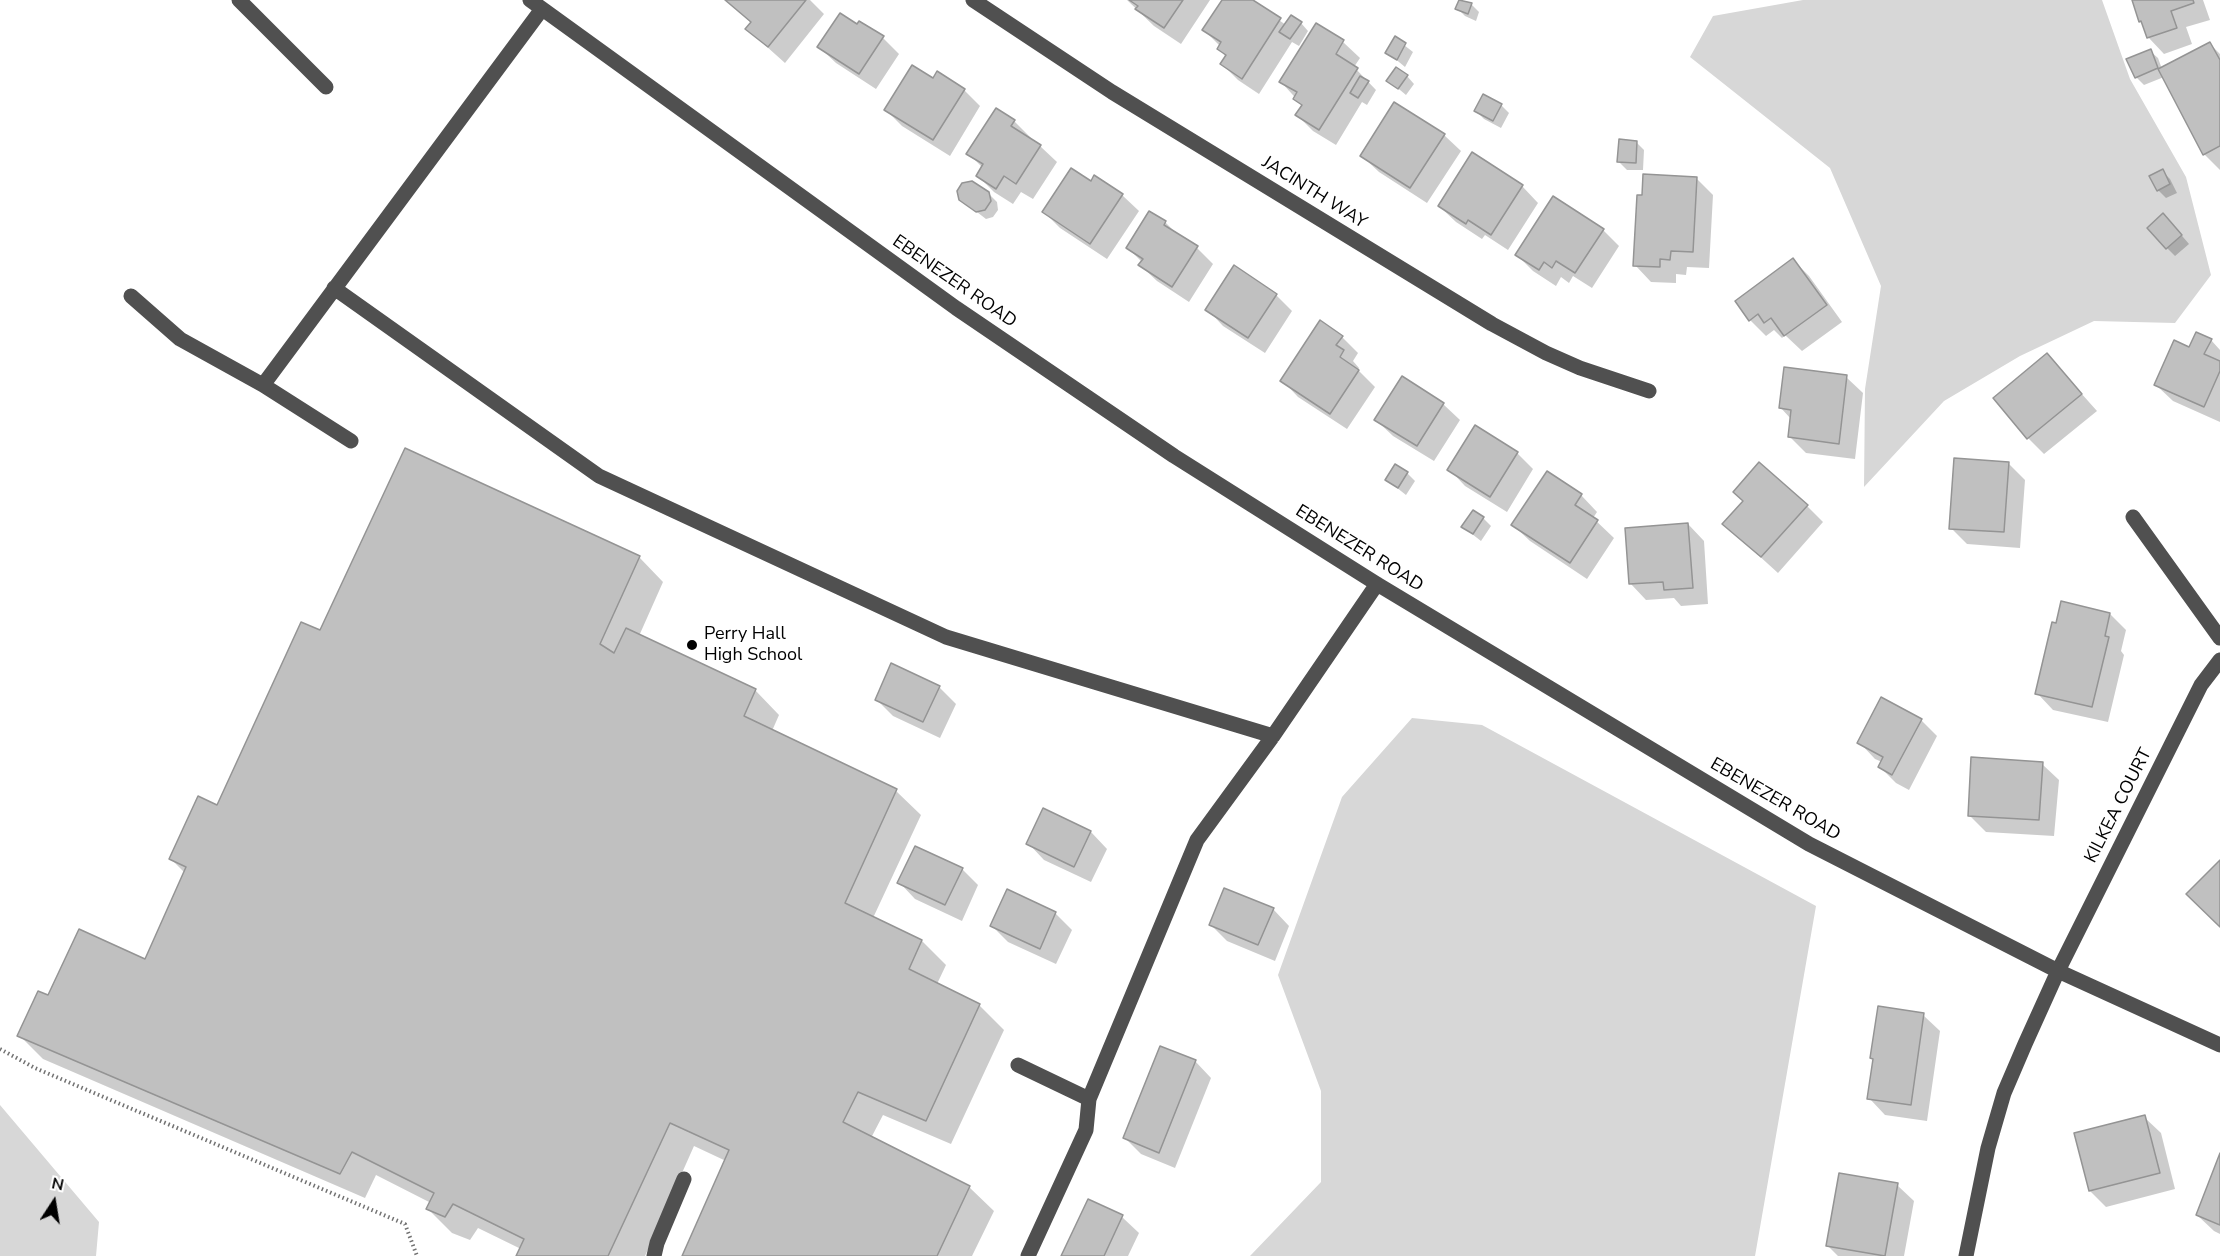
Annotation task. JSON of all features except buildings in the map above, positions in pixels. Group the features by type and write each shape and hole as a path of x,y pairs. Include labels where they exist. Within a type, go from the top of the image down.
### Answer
{"street":[{"path":"239,0 326,87"},
{"name":"JACINTH WAY","path":"973,0 1112,92 1492,324 1580,368 1649,391"},
{"path":"263,385 536,5"},
{"name":"EBENEZER ROAD","path":"536,5 956,308 1174,456 1377,584 1809,844 2058,971 2220,1045"},
{"path":"334,288 599,476 946,637 1273,736"},
{"path":"131,296 180,339 263,385 351,441"},
{"path":"2133,517 2220,638"},
{"path":"1028,1256 1086,1130 1089,1099 1197,840 1273,736 1377,584"},
{"name":"KILKEA COURT","path":"1966,1256 1988,1148 2004,1094 2058,971 2201,685 2220,660"},
{"path":"1018,1065 1089,1099"},
{"path":"654,1256 657,1243 684,1179"}],"path":[{"path":"0,1049 35,1068 405,1224 417,1256"}],"shaded area":[{"path":"1803,0 2102,0 2130,79 2186,177 2211,275 2175,323 2094,321 2020,356 1944,401 1864,487 1865,389 1881,286 1830,168 1690,57 1713,16"},
{"path":"1412,718 1482,725 1816,906 1755,1256 1250,1256 1321,1182 1321,1091 1278,975 1342,797"},
{"path":"0,1105 99,1222 96,1256 0,1256"}],"place":[{"name":"Perry Hall High School","path":"692,645"}]}
